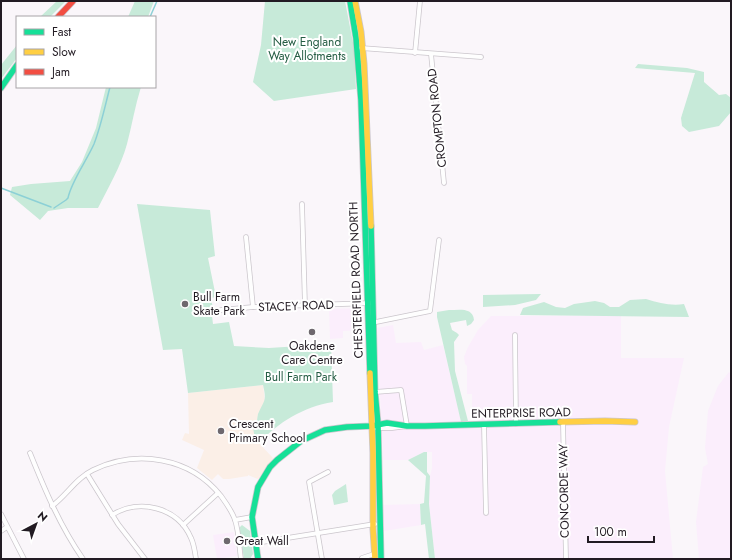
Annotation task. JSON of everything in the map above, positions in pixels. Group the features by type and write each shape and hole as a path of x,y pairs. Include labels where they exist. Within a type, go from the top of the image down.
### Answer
{"main road":[{"path":"59,16 73,1"},
{"name":"CHESTERFIELD ROAD NORTH","path":"350,1 361,48"},
{"name":"CHESTERFIELD ROAD NORTH","path":"355,1 359,17 361,48 368,220 369,303 378,426 375,556"},
{"path":"1,88 16,66"},
{"name":"CHESTERFIELD ROAD NORTH","path":"370,323 376,524 381,559"},
{"name":"ENTERPRISE ROAD","path":"252,517 258,487 266,473 277,460 300,441 325,430 347,427 378,426 394,423 407,426 605,421 635,422"},
{"path":"252,517 258,559"}],"street":[{"path":"415,53 420,1"},
{"path":"361,48 481,57"},
{"name":"CROMPTON ROAD","path":"431,54 444,183"},
{"path":"302,204 305,306"},
{"path":"246,237 253,308"},
{"path":"370,323 430,311 439,240"},
{"name":"STACEY ROAD","path":"221,310 369,303"},
{"path":"515,335 516,424"},
{"path":"375,392 401,390 407,426"},
{"name":"CONCORDE WAY","path":"563,423 566,559"},
{"path":"484,425 486,513"},
{"path":"30,453 52,506 70,540 83,559"},
{"path":"52,506 87,474 113,462 143,458 157,459 180,465 192,471 209,484 228,505 235,520 241,559"},
{"path":"322,559 309,482 328,472"},
{"path":"87,474 126,536 145,559"},
{"path":"183,525 218,494"},
{"path":"112,515 125,508 142,506 160,509 170,514 183,525 191,538 196,559"},
{"path":"1,514 24,559"},
{"path":"235,520 252,517"},
{"path":"256,543 376,524"},
{"path":"1,531 7,527"},
{"path":"363,559 362,558 375,556"}],"shaded area":[{"path":"361,308 363,330 343,331 343,338 330,339 329,309"},
{"path":"491,316 621,316 621,358 684,358 669,427 665,471 673,559 435,559 429,504 432,452 424,452 408,460 383,460 377,328 393,325 396,343 421,342 424,350 443,345 461,421 478,421 472,412 472,394 467,394 467,366 465,364 464,357 478,330"},
{"path":"729,372 731,374 731,559 699,559 696,522 703,467 708,464 705,448 708,411 718,386"},
{"name":"Crescent Primary School","path":"263,385 265,402 258,414 255,439 273,458 258,479 248,475 223,479 218,474 212,480 197,468 204,450 182,440 185,433 189,434 188,393"},
{"path":"420,504 421,525 384,531 383,505"},
{"path":"234,532 237,556 217,559 213,535"}],"green space":[{"path":"57,1 66,1 51,16 41,16"},
{"path":"135,1 154,1 148,16 128,16"},
{"name":"New England Way Allotments","path":"265,1 345,1 354,48 356,89 274,101 253,82 261,45"},
{"path":"16,46 16,59 1,79 1,65"},
{"path":"638,64 687,68 704,72 704,82 719,95 726,94 731,98 731,112 719,126 689,132 682,126 681,118 695,73 635,68"},
{"path":"106,88 141,88 127,144 114,177 98,208 68,208 48,211 40,220 10,195 12,187 70,181 82,162 96,128"},
{"name":"Bull Farm Park","path":"137,204 210,210 215,256 208,258 216,297 211,298 214,315 212,316 213,324 229,322 234,346 269,348 331,344 333,402 322,404 292,416 275,428 259,443 255,439 253,428 256,427 258,414 264,401 265,395 263,385 188,393 182,349 163,350"},
{"path":"541,294 536,300 515,305 483,307 483,295"},
{"path":"646,299 665,304 684,304 689,317 520,315 523,308 544,302 556,307 565,308 574,304 595,301 604,303 610,307 619,307 630,300"},
{"path":"449,310 468,311 473,316 474,320 467,326 466,320 450,323 452,330 459,335 454,342 455,371 468,421 461,422 437,317 437,312"},
{"path":"427,452 427,472 430,476 429,504 435,559 429,559 425,524 421,525 420,504 424,503 426,476 408,460"},
{"path":"346,484 348,502 334,505 332,495 335,491"},
{"path":"242,525 250,531 253,554 250,559 244,559 239,528"}],"waterway":[{"path":"150,16 157,1"},
{"path":"54,208 68,198 72,185 94,144 110,88"},
{"path":"1,188 51,207"}],"traffic: fast":[{"path":"350,1 356,38 361,100 370,373"},
{"path":"1,88 16,66"},
{"path":"371,226 381,559"},
{"path":"258,559 252,517 258,487 270,467 277,460 301,441 325,430 372,426 387,423 407,426 425,426 560,422"}],"traffic: slow":[{"path":"355,1 361,32 364,64 371,226"},
{"path":"370,373 375,559"},
{"path":"560,422 635,422"}],"traffic: jam":[{"path":"59,16 73,1"}],"place":[{"name":"Bull Farm Skate Park","path":"185,304"},
{"name":"Oakdene Care Centre","path":"312,332"},
{"name":"Crescent Primary School","path":"221,431"},
{"name":"Great Wall","path":"227,541"}]}
